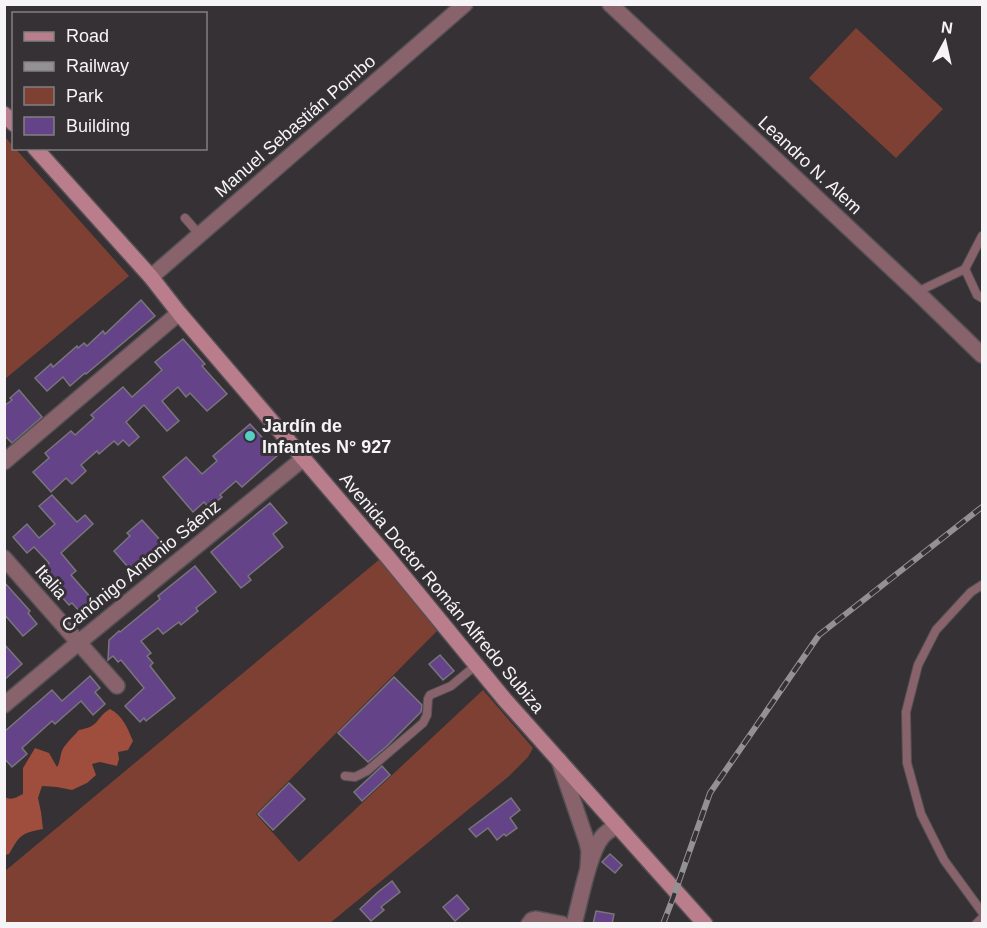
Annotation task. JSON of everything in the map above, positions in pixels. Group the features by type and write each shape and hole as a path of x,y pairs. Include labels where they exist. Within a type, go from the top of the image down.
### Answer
{"main road":[{"name":"Avenida Doctor Román Alfredo Subiza","path":"37,150 150,277 179,314 304,458 475,666 705,924"}],"street":[{"name":"Manuel Sebastián Pombo","path":"150,277 465,4"},
{"name":"Leandro N. Alem","path":"610,4 917,292 982,356"},
{"path":"4,462 179,314"},
{"name":"Canónigo Antonio Sáenz","path":"4,705 304,458"},
{"name":"Italia","path":"4,558 117,686"},
{"path":"559,760 587,842 588,868"},
{"path":"574,924 588,868 601,838 617,825"},
{"path":"529,924 536,919 562,924"}],"lane":[{"path":"185,218 199,234"},
{"path":"917,292 965,269 982,236"},
{"path":"965,269 977,295 982,298"},
{"path":"982,585 971,592 936,630 918,665 906,712 907,764 921,814 944,860 982,912"},
{"path":"345,776 355,777 367,771 423,723 427,715 430,695 451,686 475,666"},
{"path":"976,924 982,918"}],"green space":[{"path":"856,28 943,109 896,158 809,78"},
{"path":"5,137 12,145 12,150 17,150 129,276 4,379"},
{"path":"380,559 437,631 256,814 299,862 483,690 533,748 528,757 508,777 330,923 5,924 5,871"}],"shaded area":[{"path":"110,709 127,727 133,741 128,750 118,752 117,766 100,762 92,764 96,775 87,783 72,790 42,786 38,798 43,829 22,836 9,854 5,855 5,797 12,799 23,794 23,768 35,748 49,753 57,767 63,749 79,730 94,724"}],"building":[{"path":"141,300 155,316 70,386 63,377 47,391 35,378 51,364 53,367 77,346 78,348 84,343 87,346 103,331 105,334"},
{"path":"183,339 205,364 202,366 227,394 207,411 190,393 186,397 178,387 162,401 179,421 167,431 144,405 126,422 139,437 129,446 123,440 118,445 114,441 99,454 97,451 81,465 86,471 72,484 66,478 51,492 33,472 49,458 45,453 71,431 75,435 94,418 91,415 123,387 132,397 162,370 155,362"},
{"path":"19,390 42,417 12,443 4,435 4,406"},
{"path":"250,424 278,455 242,487 236,481 209,508 204,502 193,512 163,477 186,457 202,474 217,461 213,456"},
{"path":"52,495 77,522 85,515 93,524 61,553 76,571 71,575 100,608 89,618 72,603 69,605 40,572 49,563 34,547 27,553 13,537 27,524 39,538 55,524 39,506"},
{"path":"270,503 287,523 273,534 283,547 248,576 251,580 241,588 211,552"},
{"path":"142,520 163,543 148,556 151,559 134,574 114,551 130,536 127,533"},
{"path":"195,566 216,592 196,608 198,611 181,625 179,622 163,634 158,628 141,641 151,653 147,656 153,663 150,666 175,698 146,721 144,718 140,722 125,706 144,688 121,660 118,662 113,656 108,660 109,640 160,599 158,596"},
{"path":"4,582 30,611 28,613 37,624 23,636 4,614"},
{"path":"4,644 22,664 4,680"},
{"path":"440,655 454,671 443,680 429,664"},
{"path":"90,676 100,688 95,692 105,704 93,715 81,701 55,724 52,721 22,748 27,754 12,767 4,758 4,732 52,690 62,701"},
{"path":"394,677 422,705 421,712 368,762 338,733"},
{"path":"382,766 390,775 362,801 354,792"},
{"path":"289,783 305,799 273,830 258,814"},
{"path":"511,798 520,810 510,818 517,828 497,840 488,828 476,837 469,829"},
{"path":"610,854 622,865 615,873 602,862"},
{"path":"392,881 400,892 381,907 384,910 371,921 360,909"},
{"path":"457,895 469,909 455,921 443,907"},
{"path":"596,911 614,914 612,924 593,924"}],"railway":[{"path":"663,924 710,793 819,635 982,507"}],"place":[{"name":"Jardín de Infantes N° 927","path":"250,436"}]}
